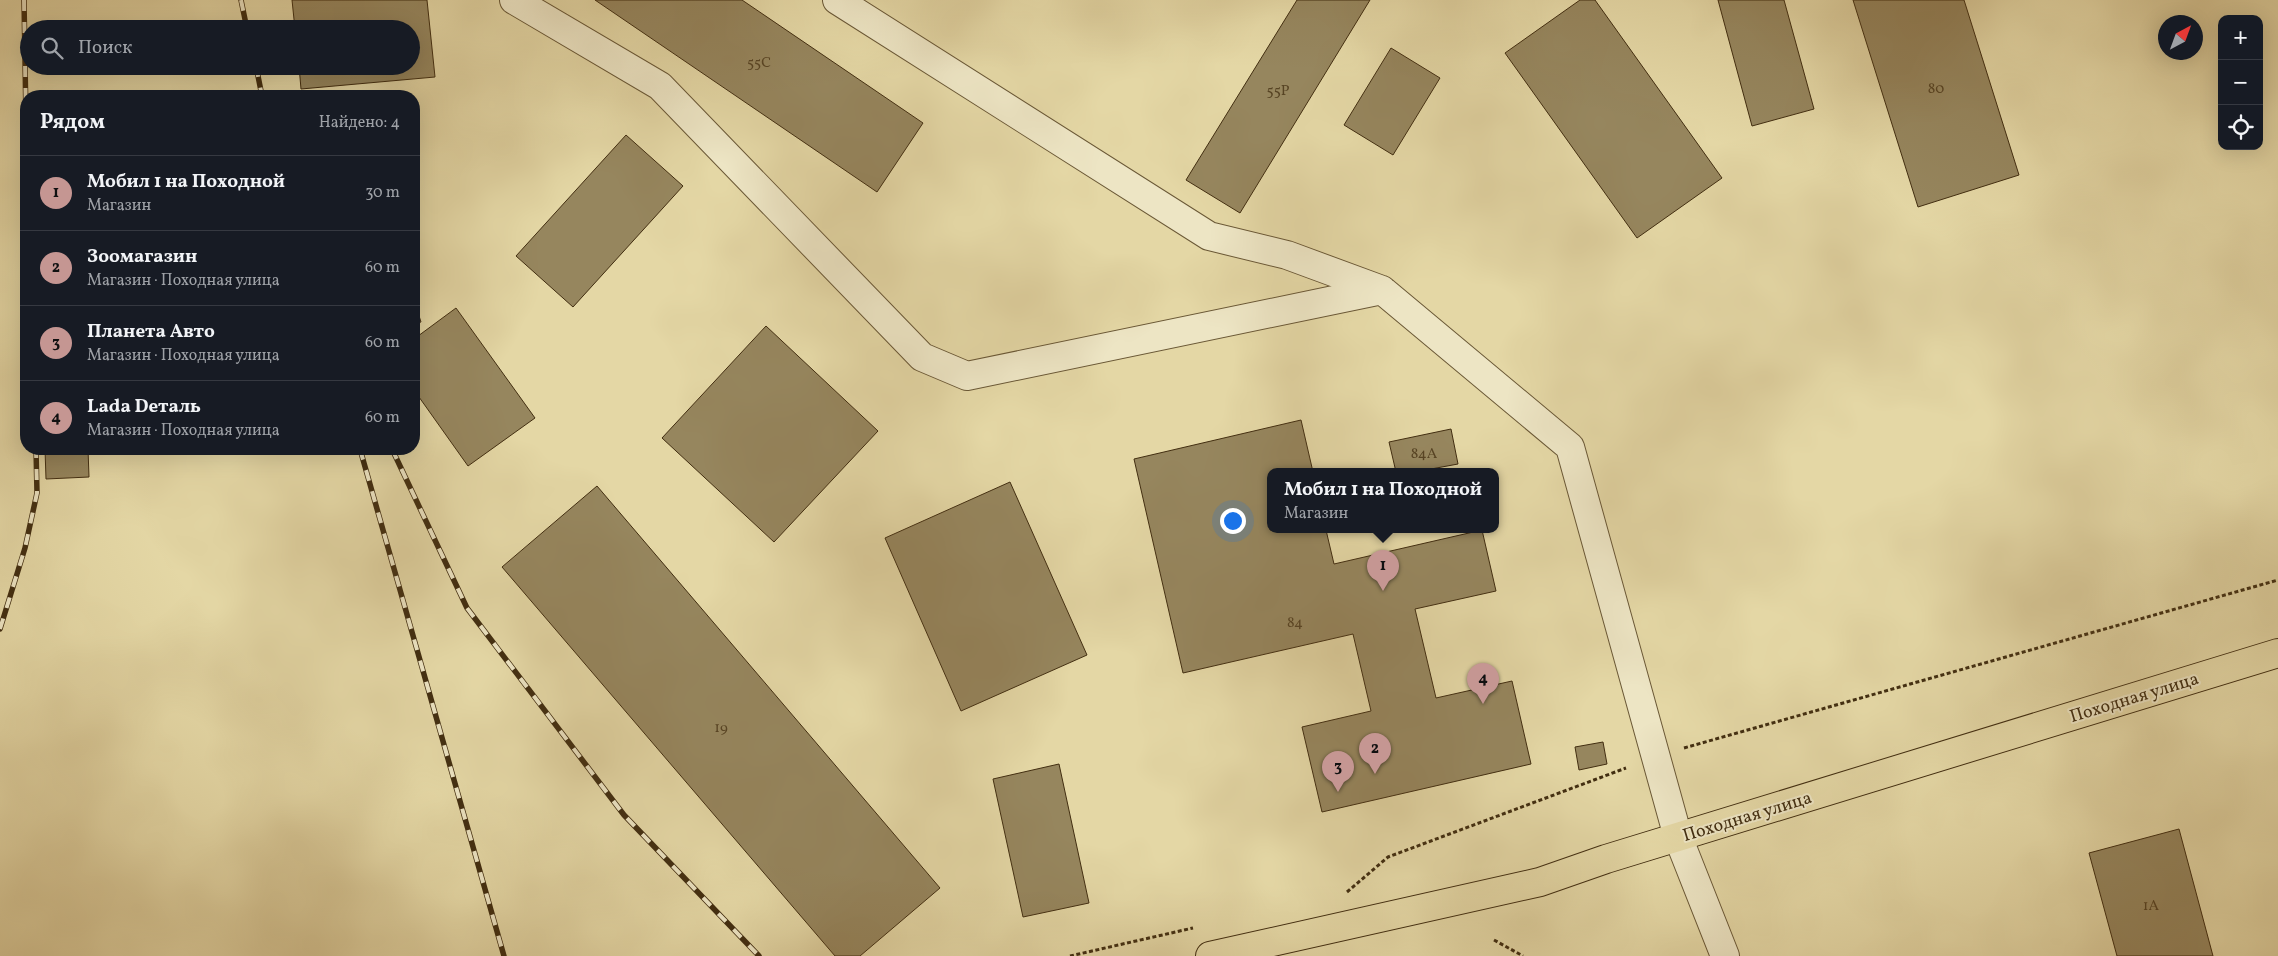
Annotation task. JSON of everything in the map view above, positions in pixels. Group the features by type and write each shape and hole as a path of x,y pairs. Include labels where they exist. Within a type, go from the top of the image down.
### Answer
{"main road":[{"name":"Походная улица","path":"1210,956 1540,882 1678,837 2278,653"}],"street":[{"path":"514,0 660,86 922,357 967,376 1382,290"},
{"path":"837,0 1209,236 1287,255 1382,290 1570,447 1678,837 1725,956"}],"path":[{"path":"1494,940 1523,956"}],"building":[{"path":"292,0 427,0 435,77 301,89 300,75 420,75 420,20 294,20"},
{"path":"595,0 742,0 923,123 877,192"},
{"path":"1297,0 1370,0 1240,213 1186,180"},
{"path":"1580,0 1595,0 1722,178 1637,238 1505,53"},
{"path":"1718,0 1784,0 1814,109 1752,126"},
{"path":"1853,0 1964,0 2019,175 1918,207"},
{"path":"1391,48 1440,78 1393,155 1344,125"},
{"path":"626,135 683,186 573,307 516,256"},
{"path":"456,308 535,418 468,466 420,398 420,335"},
{"path":"766,326 878,431 774,542 662,438"},
{"path":"1301,420 1312,468 1267,468 1267,533 1327,533 1334,564 1469,533 1483,533 1496,591 1415,609 1436,698 1512,681 1531,764 1322,812 1302,727 1371,711 1353,634 1183,673 1134,459"},
{"path":"1451,429 1458,464 1436,468 1395,468 1389,442"},
{"path":"45,455 88,455 89,477 46,479"},
{"path":"1010,482 1087,655 961,711 885,538"},
{"path":"597,486 940,888 860,956 835,956 502,567"},
{"path":"1603,742 1607,764 1579,770 1575,747"},
{"path":"1059,764 1089,903 1023,917 993,779"},
{"path":"2179,829 2213,956 2117,956 2089,853"}],"railway":[{"path":"24,0 24,20"},
{"path":"241,0 245,20"},
{"path":"25,75 26,90"},
{"path":"258,75 261,90"},
{"path":"0,629 25,548 37,493 36,455"},
{"path":"362,455 504,956"},
{"path":"395,455 467,608 624,815 759,956"}],"place":[{"name":"Мобил 1 на Походной","path":"1383,591"},
{"name":"Lada Dеталь","path":"1483,704"},
{"name":"Зоомагазин","path":"1375,774"},
{"name":"Планета Авто","path":"1338,792"}]}
